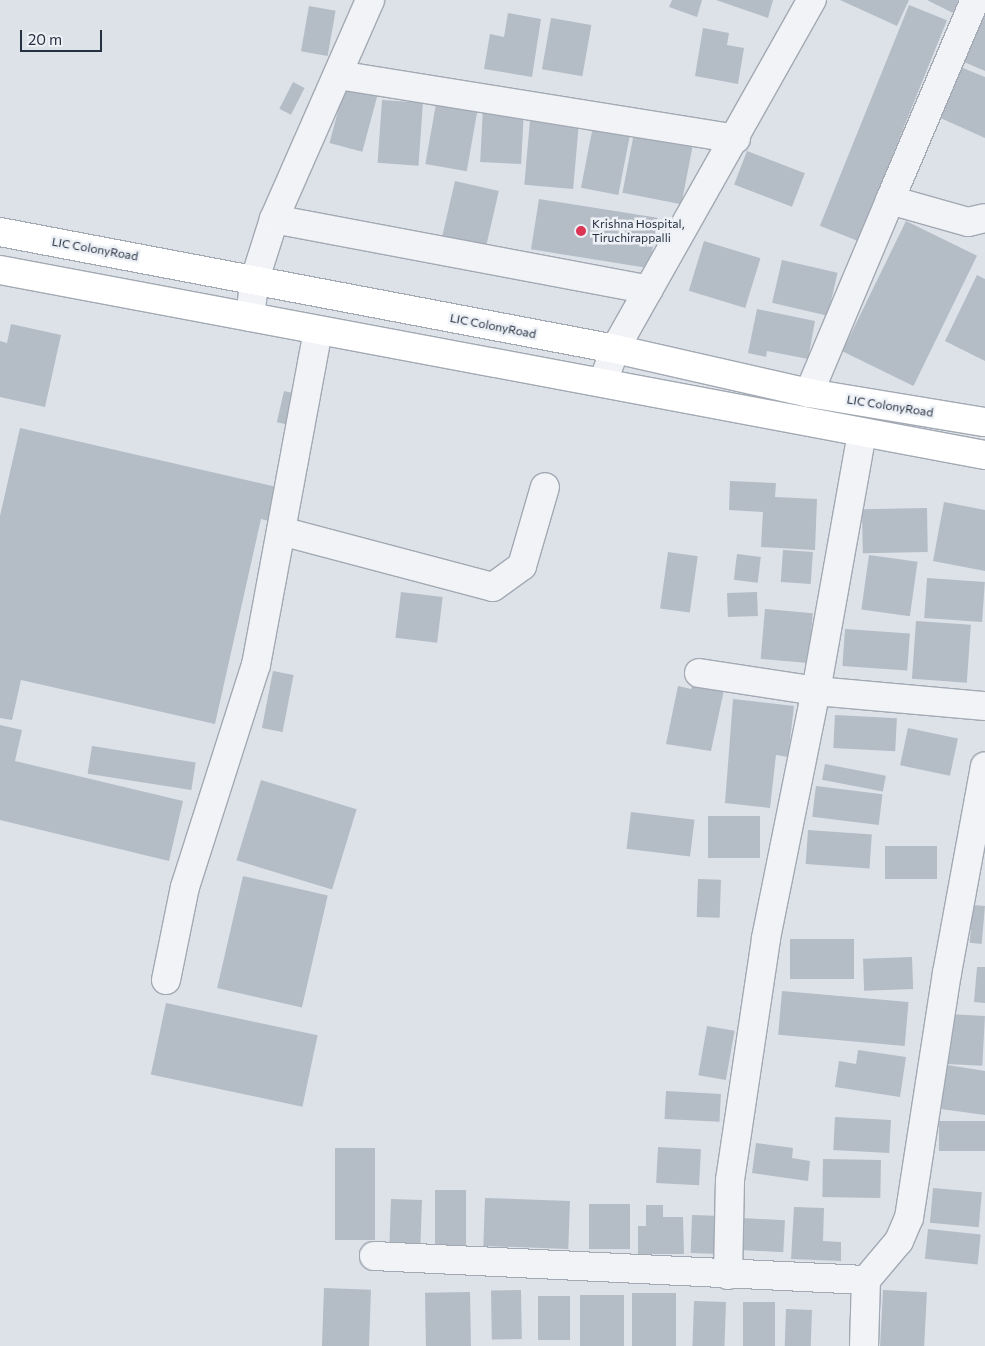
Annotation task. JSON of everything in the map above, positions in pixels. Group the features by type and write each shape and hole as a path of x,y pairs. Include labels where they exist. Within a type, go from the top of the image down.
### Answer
{"main road":[{"name":"LIC ColonyRoad","path":"0,232 615,349 810,393 985,422"},
{"path":"0,270 250,317 318,332 604,382 862,433 985,455"}],"street":[{"path":"250,317 255,279 274,220 370,0"},
{"path":"604,382 615,349 736,139 812,0"},
{"path":"810,393 975,0"},
{"path":"338,75 736,139"},
{"path":"890,200 968,222 985,218"},
{"path":"274,220 648,290"},
{"path":"166,980 185,887 256,666 318,332"},
{"path":"728,1275 730,1180 764,948 816,691 862,433"},
{"path":"281,531 493,587 522,566 545,487"},
{"path":"699,673 816,691 985,706"},
{"path":"864,1346 866,1280 899,1241 909,1218 947,973 985,766"},
{"path":"374,1256 728,1275 866,1280"}],"building":[{"path":"672,0 702,0 697,17 669,7"},
{"path":"716,0 773,0 768,18"},
{"path":"840,0 909,0 897,26"},
{"path":"927,0 958,0 953,13"},
{"path":"909,5 947,20 858,241 820,226"},
{"path":"309,6 336,11 328,56 301,51"},
{"path":"508,13 541,19 532,77 484,69 490,34 504,37"},
{"path":"985,15 985,71 964,62"},
{"path":"551,18 591,25 582,76 542,69"},
{"path":"703,28 729,33 727,45 744,48 738,84 695,76"},
{"path":"958,66 985,77 985,138 936,116"},
{"path":"293,82 305,88 291,115 279,109"},
{"path":"345,85 378,94 362,152 329,143"},
{"path":"437,98 478,105 467,171 425,164"},
{"path":"382,100 423,103 419,166 378,163"},
{"path":"483,108 524,110 521,164 480,162"},
{"path":"530,120 579,124 573,189 524,185"},
{"path":"636,123 695,134 681,204 622,193"},
{"path":"593,126 630,133 618,195 581,188"},
{"path":"747,151 805,173 792,207 734,185"},
{"path":"455,181 499,191 484,254 440,244"},
{"path":"539,199 658,218 650,268 531,249"},
{"path":"906,221 977,256 913,386 842,351"},
{"path":"704,241 760,258 745,308 689,291"},
{"path":"782,260 838,273 828,316 772,303"},
{"path":"977,275 985,279 985,361 945,341"},
{"path":"757,309 815,321 808,359 767,351 766,357 748,353"},
{"path":"11,324 61,335 45,407 0,397 0,341 7,343"},
{"path":"284,391 302,395 294,426 277,422"},
{"path":"20,428 281,488 273,522 261,519 215,724 21,680 12,720 0,718 0,516"},
{"path":"730,481 776,483 775,497 817,499 815,550 761,547 763,512 729,510"},
{"path":"944,502 985,510 985,571 933,561"},
{"path":"927,508 928,552 863,553 862,509"},
{"path":"783,550 813,552 811,584 781,582"},
{"path":"668,552 698,556 690,613 660,608"},
{"path":"737,554 761,557 758,583 734,580"},
{"path":"869,555 918,562 910,616 861,609"},
{"path":"927,578 985,582 982,622 924,618"},
{"path":"401,592 443,597 437,643 395,638"},
{"path":"757,592 758,616 728,617 727,593"},
{"path":"765,609 813,613 808,663 761,659"},
{"path":"916,621 971,625 967,683 912,679"},
{"path":"845,629 910,634 907,670 842,666"},
{"path":"273,671 294,675 283,732 262,728"},
{"path":"693,684 724,690 711,751 666,744 678,686 691,689"},
{"path":"733,699 794,706 788,757 776,755 770,808 725,803"},
{"path":"835,715 897,718 895,751 833,748"},
{"path":"0,725 22,730 15,761 183,801 169,861 0,820"},
{"path":"908,728 958,739 950,776 900,765"},
{"path":"92,746 196,762 191,790 88,774"},
{"path":"825,764 886,776 883,792 822,780"},
{"path":"261,780 357,809 332,890 236,860"},
{"path":"816,786 883,794 879,825 812,817"},
{"path":"631,812 695,820 690,857 626,849"},
{"path":"708,816 760,816 760,858 708,858"},
{"path":"808,830 872,834 869,868 806,864"},
{"path":"885,846 937,846 937,879 885,879"},
{"path":"243,876 328,896 302,1008 217,988"},
{"path":"698,879 721,880 720,918 697,917"},
{"path":"973,905 985,906 982,944 970,943"},
{"path":"790,939 854,939 854,979 790,979"},
{"path":"912,957 913,989 864,991 863,959"},
{"path":"977,967 985,967 985,1003 974,1002"},
{"path":"782,991 909,1002 905,1046 778,1035"},
{"path":"166,1003 318,1035 302,1107 151,1074"},
{"path":"949,1014 985,1016 982,1066 946,1064"},
{"path":"707,1026 735,1031 726,1080 698,1075"},
{"path":"858,1050 906,1057 900,1097 835,1087 839,1061 856,1064"},
{"path":"947,1065 985,1071 985,1115 941,1109"},
{"path":"666,1091 721,1094 719,1122 665,1119"},
{"path":"835,1117 891,1120 889,1153 833,1150"},
{"path":"939,1121 985,1121 985,1151 939,1151"},
{"path":"756,1143 793,1148 792,1158 810,1161 808,1181 752,1173"},
{"path":"658,1147 701,1149 699,1185 656,1183"},
{"path":"335,1148 375,1148 375,1240 335,1240"},
{"path":"823,1159 881,1160 880,1198 822,1197"},
{"path":"933,1188 982,1192 979,1227 930,1223"},
{"path":"435,1190 466,1190 466,1248 435,1248"},
{"path":"485,1198 570,1201 568,1249 483,1246"},
{"path":"391,1199 422,1200 420,1244 389,1243"},
{"path":"589,1204 630,1204 630,1249 589,1249"},
{"path":"646,1205 663,1205 663,1217 683,1217 684,1254 638,1254 638,1226 646,1226"},
{"path":"794,1207 824,1208 823,1241 841,1242 841,1261 791,1259"},
{"path":"692,1215 723,1216 722,1254 691,1253"},
{"path":"742,1218 785,1220 783,1252 740,1250"},
{"path":"928,1229 981,1235 978,1264 925,1259"},
{"path":"324,1288 371,1290 369,1346 322,1346"},
{"path":"521,1290 522,1339 492,1340 491,1291"},
{"path":"883,1290 927,1292 924,1346 880,1346"},
{"path":"470,1292 471,1346 426,1346 425,1293"},
{"path":"632,1293 676,1293 676,1346 632,1346"},
{"path":"580,1295 624,1295 624,1346 580,1346"},
{"path":"538,1296 570,1296 570,1340 538,1340"},
{"path":"694,1301 726,1302 724,1346 692,1346"},
{"path":"743,1302 775,1302 775,1346 743,1346"},
{"path":"786,1309 812,1310 811,1346 785,1346"}],"place":[{"name":"Krishna Hospital, Tiruchirappalli","path":"581,231"}]}
